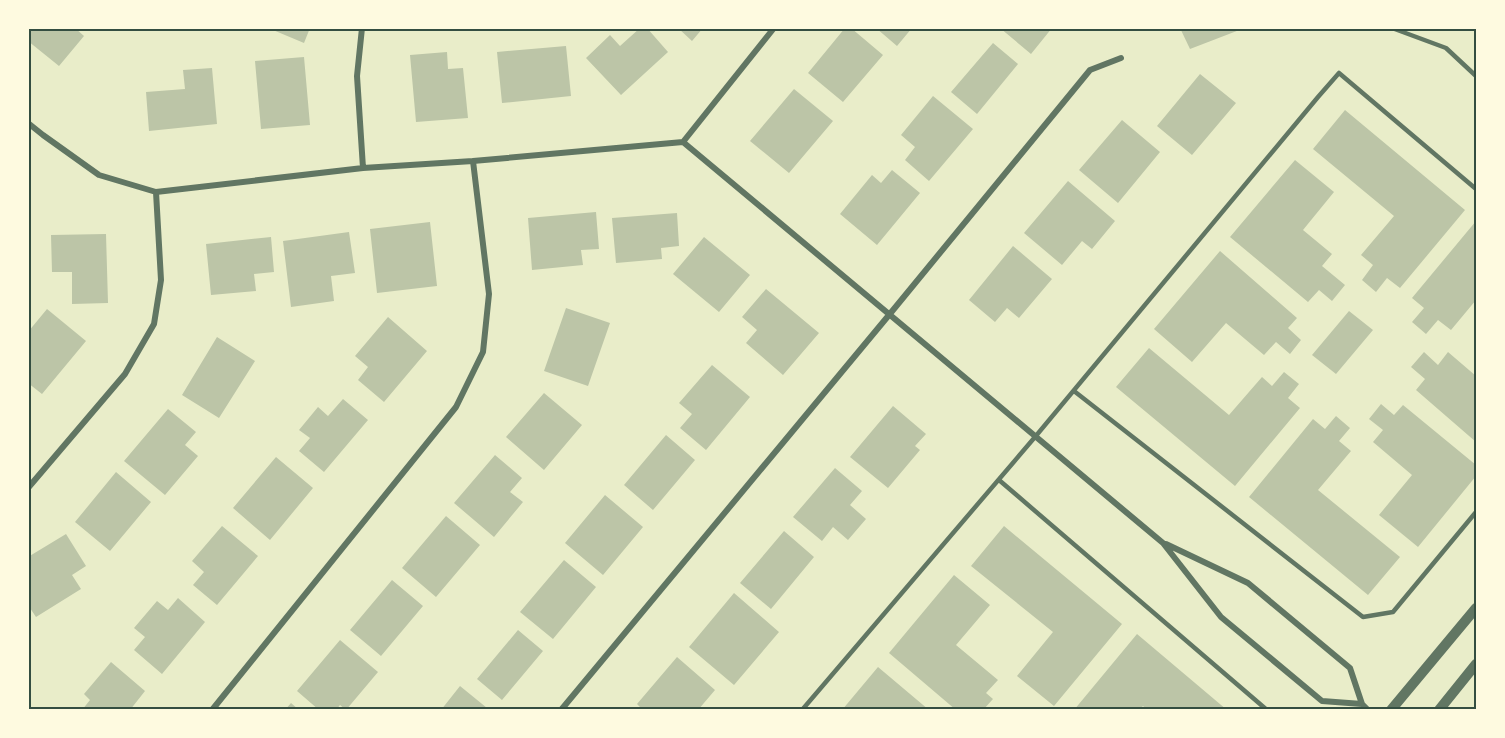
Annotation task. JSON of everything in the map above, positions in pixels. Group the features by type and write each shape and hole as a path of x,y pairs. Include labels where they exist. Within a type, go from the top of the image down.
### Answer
{"street":[{"path":"362,28 357,76 363,168"},
{"path":"683,142 774,28"},
{"path":"561,710 1090,70 1121,58"},
{"path":"28,123 99,175 156,192 363,168 473,161 683,142 1163,543 1221,617 1322,701 1362,704"},
{"path":"212,710 456,407 483,352 489,294 473,161"},
{"path":"28,488 125,374 154,324 160,280 156,192"},
{"path":"1163,543 1248,583 1350,668 1362,704 1368,710"},
{"path":"1391,710 1476,608"},
{"path":"1439,710 1476,664"}],"lane":[{"path":"1392,28 1446,48 1476,76"},
{"path":"802,710 999,480 1339,73 1476,189"},
{"path":"1074,391 1363,617 1393,612 1476,512"},
{"path":"999,480 1266,710"}],"building":[{"path":"28,28 75,28 84,36 59,66 28,41"},
{"path":"274,28 310,28 304,43 273,30"},
{"path":"640,28 647,28 668,52 621,95 586,58 610,35 620,46"},
{"path":"678,28 703,28 692,41"},
{"path":"845,28 851,28 883,55 843,102 808,73"},
{"path":"876,28 912,28 897,46"},
{"path":"1000,28 1052,28 1031,54"},
{"path":"1180,28 1242,28 1242,29 1190,49"},
{"path":"993,43 1018,64 977,114 951,92"},
{"path":"566,46 571,96 502,103 497,52"},
{"path":"447,52 448,69 463,68 468,118 416,122 410,55"},
{"path":"304,57 310,125 261,129 255,61"},
{"path":"212,68 217,124 149,131 146,92 185,89 183,70"},
{"path":"1200,74 1236,103 1192,155 1157,126"},
{"path":"794,89 833,121 789,173 750,141"},
{"path":"933,96 973,129 929,181 905,160 915,147 901,135"},
{"path":"1345,110 1465,210 1400,288 1387,278 1376,292 1362,280 1373,265 1361,255 1394,216 1313,149"},
{"path":"1122,120 1160,152 1118,203 1079,170"},
{"path":"1295,160 1334,192 1303,230 1332,254 1322,266 1345,285 1332,301 1319,290 1308,302 1230,237"},
{"path":"892,170 920,193 877,245 840,214 872,175 881,183"},
{"path":"1068,181 1115,221 1092,249 1082,241 1062,265 1024,233"},
{"path":"596,212 599,249 581,250 583,265 532,270 528,218"},
{"path":"677,213 679,246 661,248 662,259 616,263 612,218"},
{"path":"1476,221 1476,300 1451,330 1438,320 1426,334 1412,322 1424,308 1412,298"},
{"path":"430,222 437,286 377,293 370,229"},
{"path":"349,232 355,273 331,276 334,301 291,307 283,241"},
{"path":"106,234 108,303 72,304 72,272 52,272 51,235"},
{"path":"271,237 274,272 254,274 256,291 211,295 206,244"},
{"path":"704,237 750,275 719,312 673,274"},
{"path":"1013,246 1052,279 1019,318 1007,308 995,322 969,300"},
{"path":"1220,251 1297,318 1288,328 1301,340 1290,354 1276,342 1264,355 1226,323 1192,362 1154,329"},
{"path":"766,289 819,333 783,375 746,343 757,330 742,317"},
{"path":"566,308 610,323 588,386 544,371"},
{"path":"47,309 86,341 42,394 28,383 28,332"},
{"path":"1349,311 1373,330 1336,374 1312,355"},
{"path":"388,317 427,351 384,402 358,380 368,367 355,356"},
{"path":"217,337 255,361 219,418 182,395"},
{"path":"1149,348 1229,415 1262,377 1272,386 1284,372 1299,384 1288,398 1300,408 1235,486 1116,387"},
{"path":"1424,352 1438,365 1448,352 1476,376 1476,442 1416,390 1425,379 1411,367"},
{"path":"712,365 750,397 706,450 680,428 692,414 679,403"},
{"path":"544,393 582,425 544,470 506,437"},
{"path":"343,399 368,420 324,472 299,451 310,438 299,430 318,407 328,416"},
{"path":"1381,404 1394,415 1403,405 1476,465 1476,476 1418,547 1379,515 1412,475 1373,442 1383,430 1369,419"},
{"path":"893,406 926,434 915,446 920,450 888,488 850,457"},
{"path":"168,409 196,432 185,445 198,456 165,495 124,461"},
{"path":"1336,416 1350,428 1339,441 1351,451 1318,490 1400,557 1368,595 1249,497 1313,419 1325,429"},
{"path":"666,435 695,460 653,510 624,485"},
{"path":"495,455 522,478 510,492 523,502 494,537 454,503"},
{"path":"276,457 313,488 270,540 233,508"},
{"path":"835,468 862,491 850,505 866,519 848,540 833,527 822,541 793,517"},
{"path":"116,472 151,502 110,551 75,522"},
{"path":"605,495 643,527 603,575 565,543"},
{"path":"446,516 480,545 436,597 402,568"},
{"path":"222,526 258,556 217,605 193,585 204,572 192,561"},
{"path":"1004,526 1122,624 1054,706 1017,676 1053,632 971,566"},
{"path":"784,531 814,557 771,609 740,583"},
{"path":"66,534 86,566 72,575 81,589 36,617 28,605 28,557"},
{"path":"564,560 596,587 553,639 520,612"},
{"path":"954,575 990,605 956,645 998,680 986,693 993,699 983,710 956,710 889,653"},
{"path":"392,580 423,606 381,656 350,630"},
{"path":"734,593 779,632 734,685 689,647"},
{"path":"178,598 205,622 162,674 134,650 145,637 134,628 157,601 168,610"},
{"path":"518,630 543,651 502,700 477,679"},
{"path":"1137,634 1227,710 1147,710 1143,706 1139,710 1074,710"},
{"path":"340,640 378,672 346,710 340,705 336,710 319,710 297,691"},
{"path":"677,657 715,690 698,710 643,710 637,704"},
{"path":"111,662 145,691 130,710 82,710 90,700 84,694"},
{"path":"878,667 929,710 842,710"},
{"path":"460,686 487,708 486,710 441,710"},
{"path":"291,703 299,710 285,710"}]}
